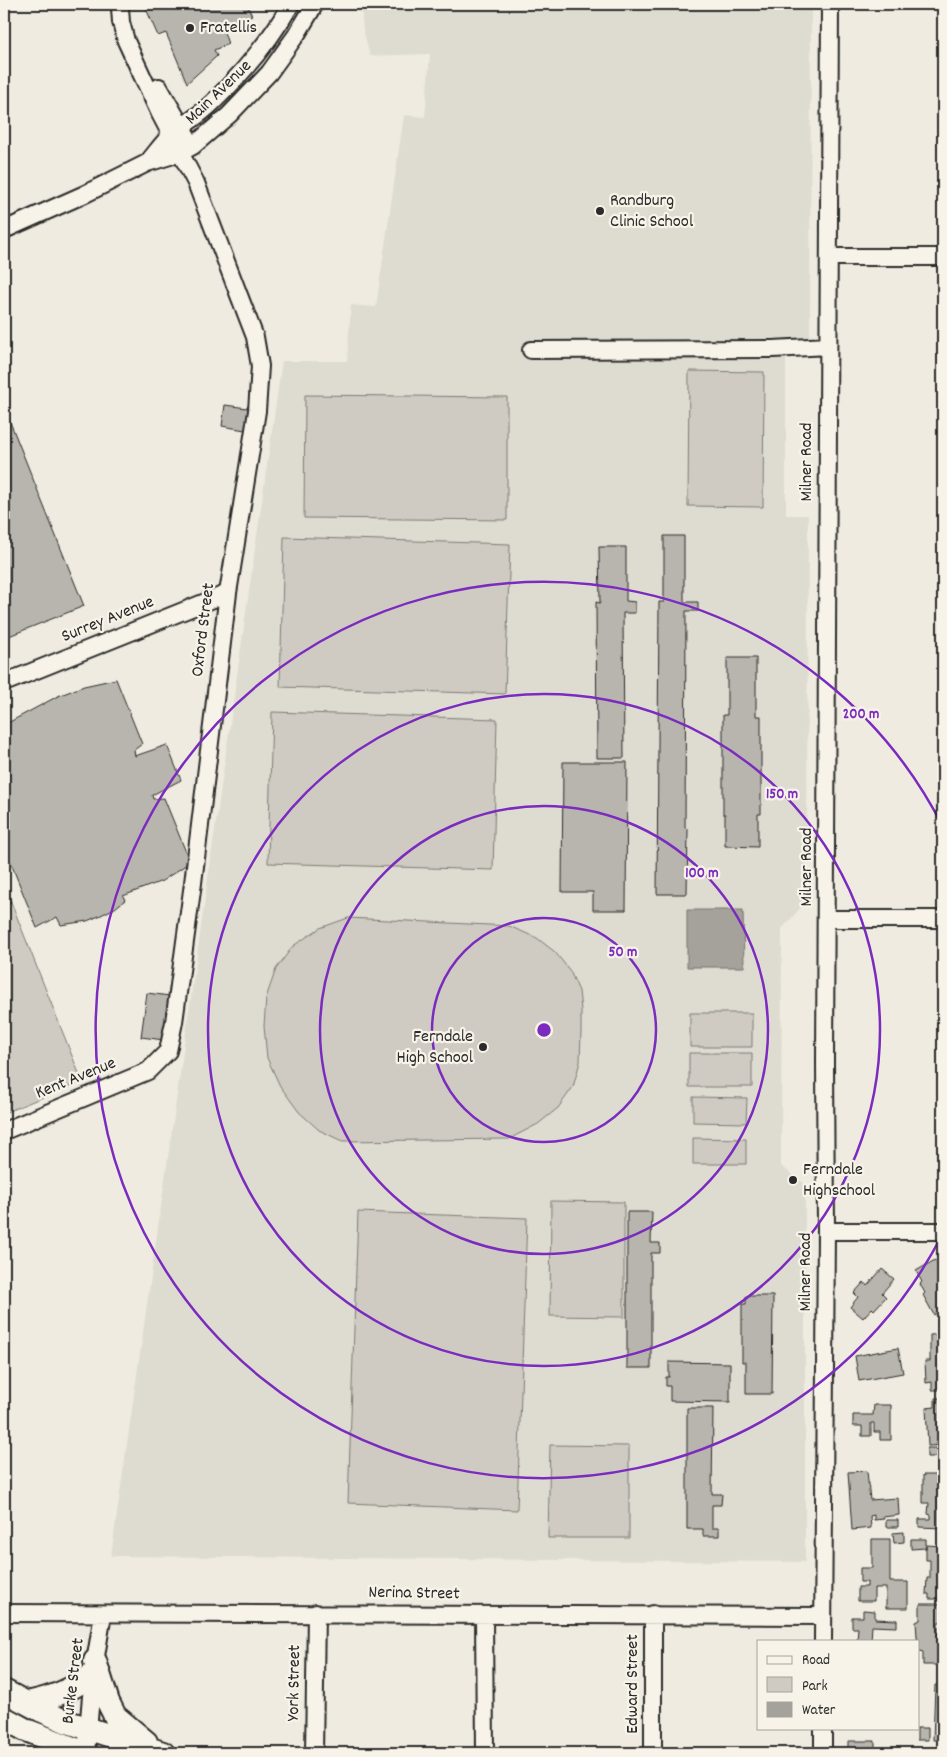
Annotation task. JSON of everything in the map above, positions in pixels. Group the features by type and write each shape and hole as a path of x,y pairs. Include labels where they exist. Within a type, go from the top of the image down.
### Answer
{"street":[{"name":"Main Avenue","path":"147,163 177,131 211,104 248,66 291,4"},
{"name":"Main Avenue","path":"4,230 147,163 186,149 229,114 269,73 298,34 315,4"},
{"name":"Milner Road","path":"823,1640 830,4"},
{"name":"Oxford Street","path":"119,6 126,41 159,112 177,131 186,149 196,183 246,310 255,338 260,366 257,410 228,593 174,1022 168,1051 148,1071 136,1076"},
{"path":"829,257 943,257"},
{"path":"531,350 763,349 828,346"},
{"name":"Surrey Avenue","path":"4,683 228,593"},
{"path":"827,919 943,919"},
{"name":"Kent Avenue","path":"4,1131 136,1076"},
{"path":"826,1231 943,1231"},
{"name":"Nerina Street","path":"4,1613 823,1616"},
{"name":"York Street","path":"314,1753 316,1613"},
{"name":"Burke Street","path":"86,1753 94,1668 104,1614"},
{"name":"Edward Street","path":"653,1614 653,1753"},
{"path":"484,1615 485,1753"},
{"path":"27,1703 53,1697 68,1691 94,1668 116,1716 130,1730 161,1752"},
{"path":"4,1691 27,1703 89,1729 161,1752"},
{"path":"4,1718 26,1730 86,1753"},
{"path":"26,1730 48,1753"},
{"path":"823,1730 823,1753"}],"shaded area":[{"name":"Ferndale High School","path":"361,4 811,4 810,339 786,340 786,515 808,515 807,867 802,871 802,906 782,929 781,1166 805,1184 805,1562 111,1556 282,361 347,361 351,305 376,307 404,115 425,117 430,54 370,56 363,29"}],"green space":[{"path":"689,371 764,372 763,507 688,506"},
{"path":"305,395 507,397 507,520 304,518"},
{"path":"284,537 510,544 505,694 280,687"},
{"path":"272,712 497,719 493,870 268,863"},
{"path":"11,902 82,1081 4,1113 4,904"},
{"path":"348,918 509,926 537,938 555,952 570,971 579,991 581,1010 580,1062 573,1087 558,1108 538,1124 509,1139 342,1141 319,1130 299,1112 280,1086 267,1058 264,1026 266,998 276,969 293,946 320,928"},
{"path":"690,1013 752,1013 752,1047 690,1047"},
{"path":"689,1053 752,1053 752,1087 689,1087"},
{"path":"693,1097 747,1098 746,1123 693,1122"},
{"path":"693,1138 746,1139 746,1164 693,1164"},
{"path":"551,1201 624,1202 624,1317 550,1316"},
{"path":"358,1212 527,1218 517,1510 348,1503"},
{"path":"550,1445 629,1446 629,1538 548,1538"}],"water":[{"path":"687,910 743,910 744,967 687,967"}],"building":[{"path":"144,4 247,4 252,16 223,29 228,44 214,50 217,56 187,83 166,33 158,36"},
{"path":"225,405 266,408 262,433 222,426"},
{"path":"4,407 84,606 4,638"},
{"path":"664,536 684,536 684,602 698,602 698,611 686,611 685,828 688,829 687,894 657,894 659,602 664,602"},
{"path":"599,547 626,547 626,601 635,602 635,613 623,613 624,758 597,758 596,602 600,603"},
{"path":"727,658 756,658 756,716 761,716 761,814 758,814 758,847 725,846 725,814 723,814 723,715 727,715"},
{"path":"116,679 142,744 134,750 135,756 167,745 181,780 152,795 153,799 164,798 190,862 162,881 123,896 125,900 115,908 99,916 87,921 61,925 57,917 37,928 4,846 4,725 58,696 84,686"},
{"path":"563,762 627,762 626,910 593,910 593,892 562,892"},
{"path":"4,885 11,902 4,904"},
{"path":"147,993 185,998 179,1042 141,1037"},
{"path":"627,1212 652,1212 651,1243 660,1243 660,1253 651,1253 651,1368 627,1368"},
{"path":"935,1260 941,1270 943,1269 943,1309 934,1315 923,1295 925,1293 920,1284 922,1282 916,1271"},
{"path":"882,1269 894,1279 882,1293 886,1297 874,1310 872,1308 863,1318 850,1307 858,1297 854,1293 864,1282 867,1286"},
{"path":"746,1296 773,1296 772,1394 746,1394 746,1362 742,1362 742,1304 746,1304"},
{"path":"943,1334 943,1390 932,1390 932,1382 926,1383 925,1361 930,1361 930,1335"},
{"path":"898,1348 903,1373 859,1381 855,1356"},
{"path":"669,1362 730,1363 730,1402 670,1401 670,1386 666,1386 666,1377 669,1377"},
{"path":"935,1398 943,1398 943,1445 928,1446 926,1408 935,1407"},
{"path":"874,1405 891,1405 891,1440 880,1440 880,1432 874,1432 874,1423 871,1423 871,1436 862,1436 862,1426 853,1426 853,1415 873,1415"},
{"path":"687,1408 713,1408 712,1494 722,1494 721,1505 712,1505 712,1528 719,1528 719,1536 703,1536 703,1529 687,1529"},
{"path":"927,1448 943,1448 943,1457 927,1457"},
{"path":"867,1471 870,1500 898,1498 899,1515 874,1520 874,1515 870,1516 871,1528 852,1530 848,1472"},
{"path":"923,1475 943,1475 943,1528 919,1527 919,1519 931,1519 931,1515 928,1514 929,1503 923,1503"},
{"path":"886,1520 898,1520 898,1527 886,1527"},
{"path":"904,1532 904,1542 894,1543 893,1533"},
{"path":"872,1539 890,1539 890,1582 908,1582 908,1608 886,1608 886,1588 874,1588 874,1601 858,1601 858,1587 867,1587 867,1582 860,1582 860,1568 872,1568"},
{"path":"911,1539 926,1539 926,1548 911,1549"},
{"path":"926,1545 943,1546 943,1599 929,1599 929,1594 926,1594 927,1578 930,1578 930,1560 926,1560"},
{"path":"920,1604 943,1604 943,1622 938,1622 938,1665 923,1665 923,1652 920,1651 920,1640 917,1640 916,1622 920,1620"},
{"path":"863,1610 875,1611 875,1619 897,1620 897,1627 872,1626 871,1640 857,1640 858,1628 852,1628 852,1617 863,1617"},
{"path":"935,1685 943,1685 943,1740 933,1740"},
{"path":"928,1728 928,1740 917,1740 917,1730"},
{"path":"848,1741 875,1741 875,1753 848,1753"}],"place":[{"name":"Fratellis","path":"190,28"},
{"name":"Randburg Clinic School","path":"600,211"},
{"name":"Ferndale High School","path":"483,1047"},
{"name":"Ferndale Highschool","path":"793,1180"}]}
